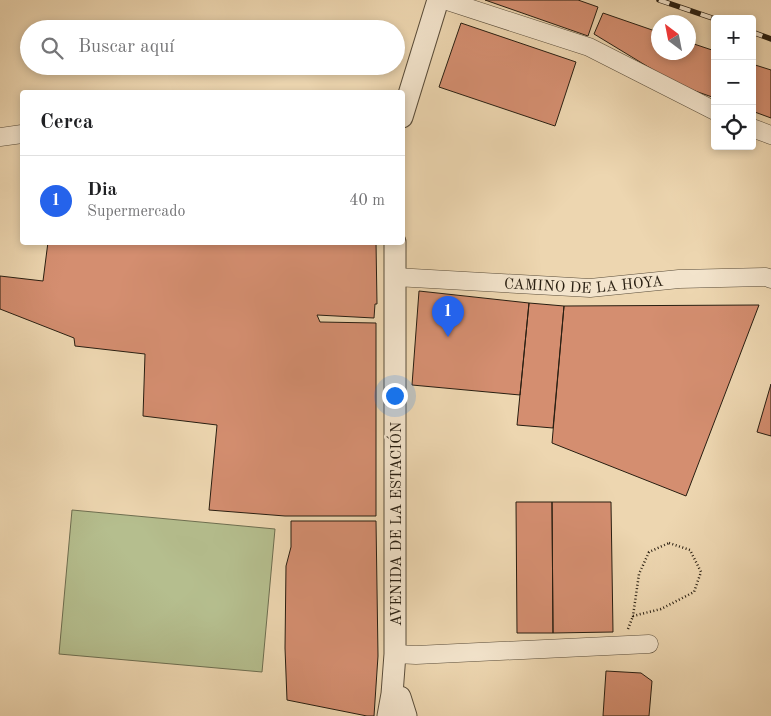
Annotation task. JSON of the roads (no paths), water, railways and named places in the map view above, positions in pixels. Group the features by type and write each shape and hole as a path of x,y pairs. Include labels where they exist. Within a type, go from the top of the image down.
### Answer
{"street":[{"path":"405,107 438,0"},
{"path":"444,0 589,47 711,109"},
{"path":"756,129 771,134"},
{"path":"0,137 20,134"},
{"name":"AVENIDA DE LA ESTACIÓN","path":"388,716 392,694 395,654 395,245"},
{"name":"CAMINO DE LA HOYA","path":"394,277 590,288 679,279 766,277 771,279"},
{"path":"395,654 416,655 648,644"},
{"path":"392,694 400,697 406,716"}],"railway":[{"path":"659,0 711,18"},
{"path":"756,33 771,39"}],"place":[{"name":"Dia","path":"448,337"}]}
